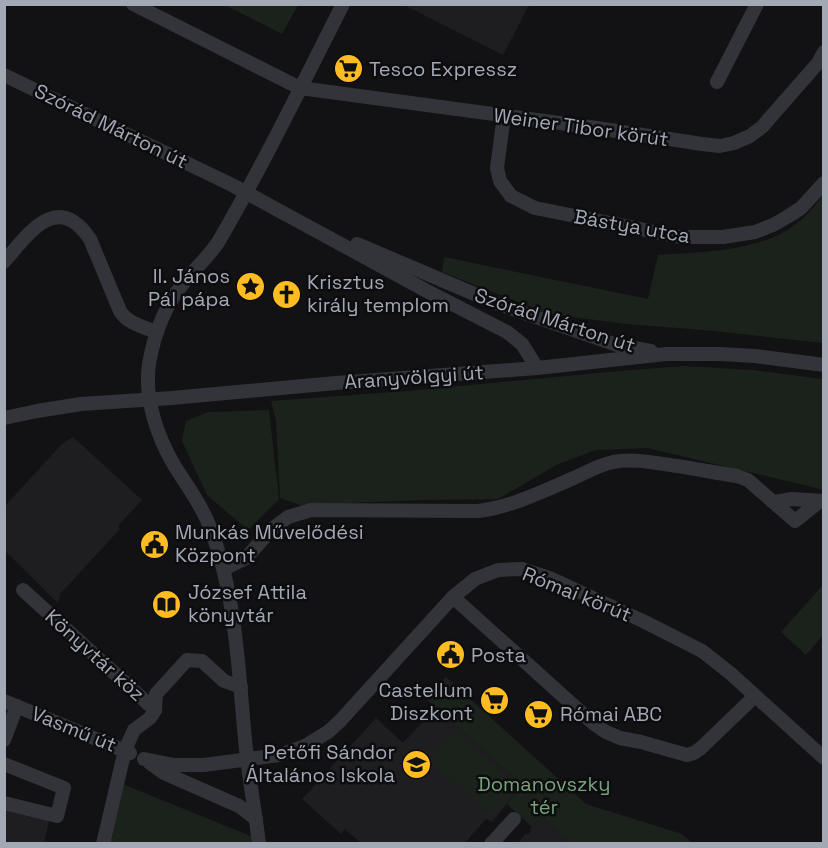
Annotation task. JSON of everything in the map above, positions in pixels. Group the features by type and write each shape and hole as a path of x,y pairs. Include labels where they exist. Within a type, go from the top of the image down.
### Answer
{"street":[{"name":"Weiner Tibor körút","path":"134,4 300,88 720,146 750,136 762,127 822,61"},
{"path":"260,843 247,759 230,597 224,569 207,520 164,447 156,426 150,399 149,367 157,332 172,298 218,242 343,4"},
{"path":"717,82 757,4"},
{"name":"Szórád Márton út","path":"4,75 246,192 507,332 522,344 537,368"},
{"name":"Bástya utca","path":"504,115 497,168 500,181 511,196 535,208 680,237 723,237 755,232 787,218 801,208 824,183"},
{"name":"Szórád Márton út","path":"280,212 498,304 617,345 666,354"},
{"path":"5,261 41,222 63,217 78,225 90,239 124,317 157,332"},
{"name":"Aranyvölgyi út","path":"4,418 81,404 537,368 666,354 755,356 824,365"},
{"path":"224,569 246,558 272,529 288,517 311,510 492,510 529,497 597,467 627,460 737,476 748,480 795,521 822,501"},
{"path":"775,502 792,499 822,501"},
{"name":"Római körút","path":"247,759 291,752 328,732 453,597 485,574 498,570 522,569 552,579 645,621 702,651 824,758"},
{"name":"Könyvtár köz","path":"23,590 155,710 150,718 134,730 124,750"},
{"path":"453,597 594,724 620,738 687,755 694,753 755,696"},
{"path":"155,710 156,694 187,660 202,661 224,681 241,687"},
{"path":"4,740 11,703"},
{"name":"Vasmű út","path":"11,703 144,759 164,773 239,806 256,819"},
{"path":"103,843 124,750"},
{"name":"Vasmű út","path":"144,759 174,765 204,765 247,759"},
{"path":"4,764 64,788 57,816 4,804"},
{"path":"491,843 514,819"}],"shaded area":[{"path":"404,5 529,5 503,55"},
{"path":"73,437 142,500 118,526 120,529 60,594 58,603 5,551 5,506 62,444"},
{"name":"Petőfi Sándor Általános Iskola","path":"436,708 522,785 492,822 486,819 465,843 361,843 345,829 341,834 302,799 376,718 403,743"},
{"path":"5,807 50,817 44,843 5,844"},
{"path":"541,817 570,843 517,844 526,833 528,835 530,829"}],"green space":[{"path":"298,4 282,34 225,5"},
{"path":"823,196 823,343 549,314 442,272 444,257 648,299 658,255 731,249 767,240 783,233 801,220"},
{"path":"684,366 753,370 823,379 823,490 647,448 596,450 558,464 498,499 300,505 280,498 276,421 271,401"},
{"path":"269,410 279,499 248,530 207,495 182,441 186,421 208,412"},
{"path":"823,585 823,635 806,655 781,632"},
{"name":"Domanovszky tér","path":"446,677 586,804 682,834 691,842 570,843 541,817 532,827 507,804 522,785 426,699"},
{"path":"454,731 518,787 492,817 429,760"},
{"path":"120,783 253,837 254,843 108,844"}],"place":[{"name":"Tesco Expressz","path":"348,69"},
{"name":"II. János Pál pápa","path":"251,287"},
{"name":"Krisztus király templom","path":"286,294"},
{"name":"Munkás Művelődési Központ","path":"154,544"},
{"name":"József Attila könyvtár","path":"167,604"},
{"name":"Posta","path":"450,655"},
{"name":"Castellum Diszkont","path":"494,701"},
{"name":"Római ABC","path":"539,714"},
{"name":"Petőfi Sándor Általános Iskola","path":"416,764"}]}
